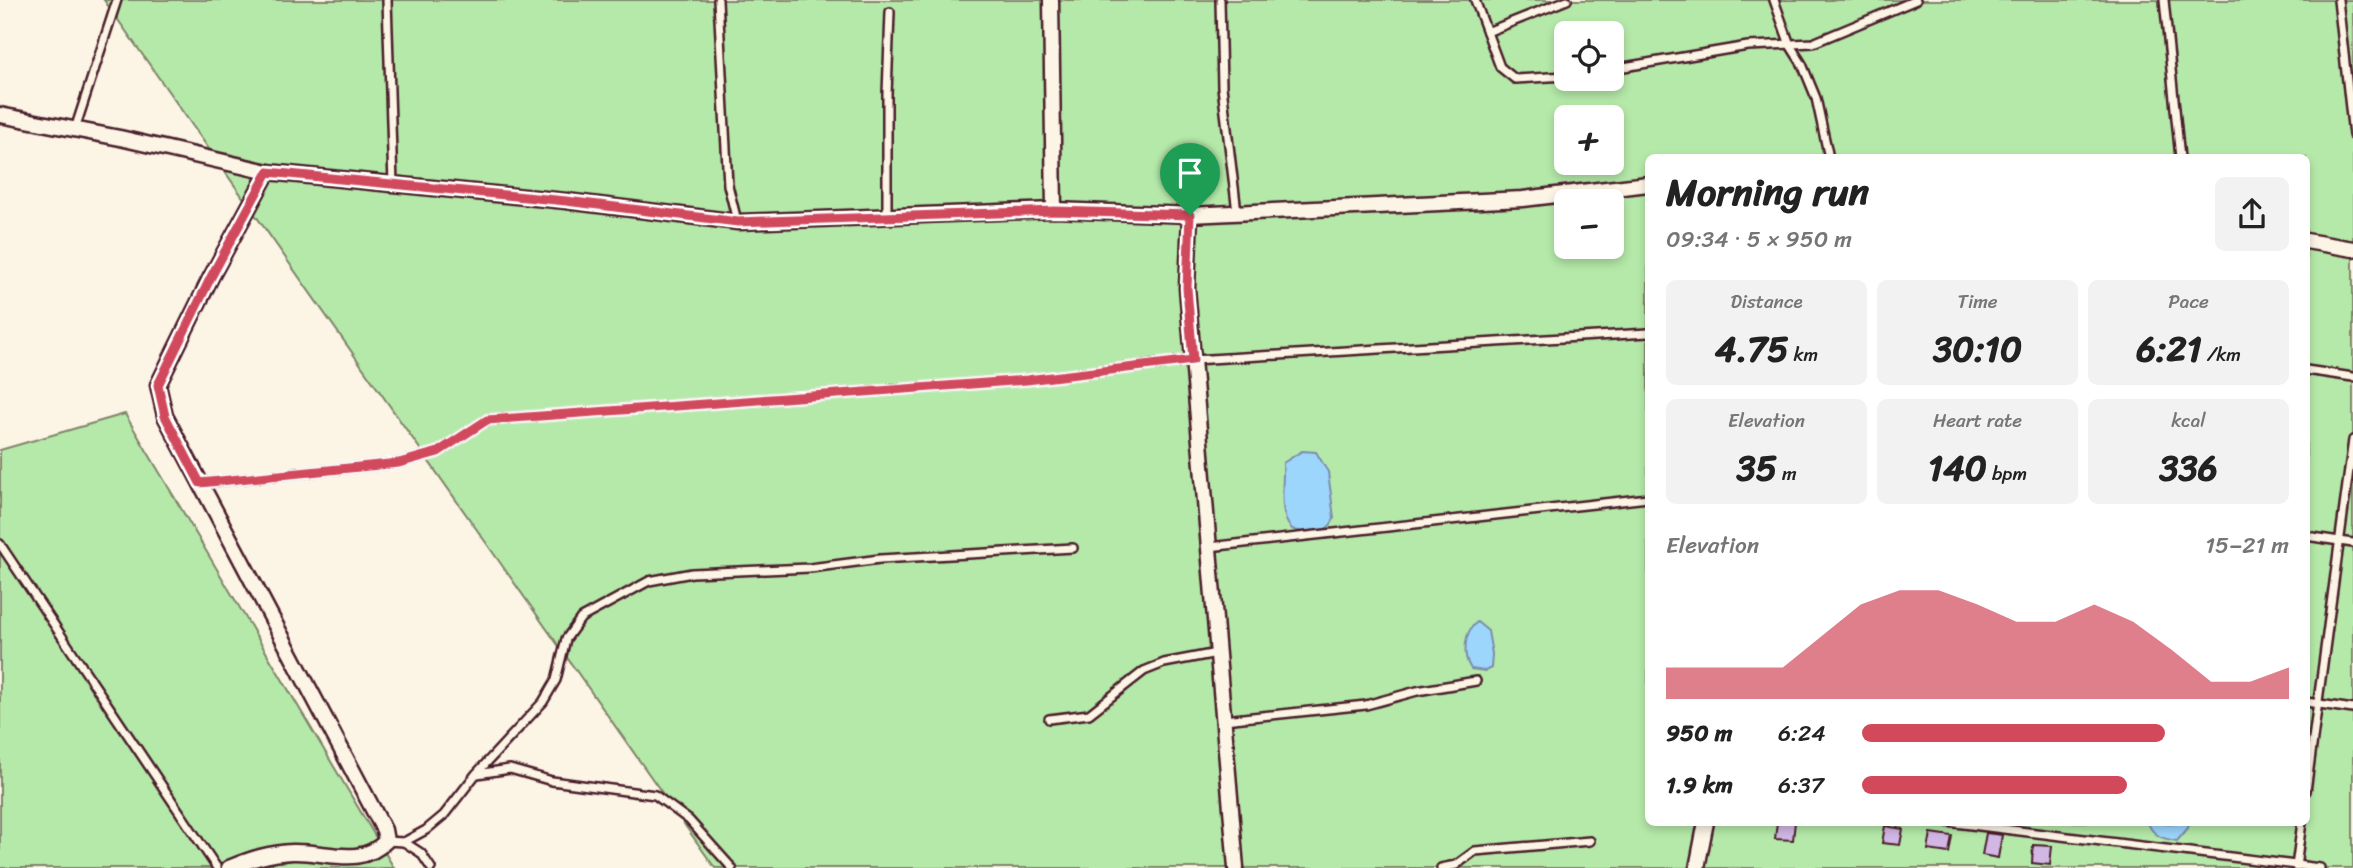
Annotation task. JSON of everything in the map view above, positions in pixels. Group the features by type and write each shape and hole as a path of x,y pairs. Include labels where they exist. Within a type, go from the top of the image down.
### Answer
{"street":[{"path":"1051,0 1055,211"},
{"path":"0,115 268,172 738,222 1055,211 1190,215 1523,199 1645,184"},
{"path":"229,868 261,855 296,852 365,858 377,851 386,841 384,830 165,416 158,385 211,277 268,172"},
{"path":"1190,215 1187,288 1237,868"},
{"path":"2310,242 2353,249"},
{"path":"1697,868 1705,826"}],"lane":[{"path":"75,129 117,0"},
{"path":"387,0 393,184"},
{"path":"718,0 728,186 738,222"},
{"path":"1220,0 1222,87 1237,213"},
{"path":"1475,0 1500,67 1516,79 1554,77"},
{"path":"1486,32 1567,0"},
{"path":"1774,0 1790,45 1802,64 1816,98 1828,154"},
{"path":"1624,67 1748,46 1813,43 1916,0"},
{"path":"2164,0 2180,154"},
{"path":"2338,0 2353,135"},
{"path":"887,216 890,12"},
{"path":"200,483 399,463 438,452 487,420 1027,380 1193,360 1645,333"},
{"path":"2310,371 2353,377"},
{"path":"2310,764 2342,541 2353,440"},
{"path":"1209,547 1645,498"},
{"path":"2310,537 2353,543"},
{"path":"0,544 217,868"},
{"path":"404,842 426,830 444,815 476,774 543,702 556,680 566,639 581,618 649,581 692,573 810,568 880,559 1073,548"},
{"path":"1049,719 1089,714 1144,671 1164,663 1218,653"},
{"path":"1224,720 1366,705 1417,691 1476,681"},
{"path":"2310,703 2353,709"},
{"path":"476,774 510,769 552,781 655,794 689,820 732,868"},
{"path":"1979,826 2320,868"},
{"path":"2296,866 2301,826"},
{"path":"386,841 404,842 421,853 431,868"},
{"path":"1441,868 1456,865 1475,851 1590,841"}],"green space":[{"path":"104,0 2353,0 2353,868 715,868"},
{"path":"125,414 394,868 0,868 0,450"}],"water":[{"path":"1302,451 1316,452 1328,472 1334,518 1323,530 1296,531 1291,528 1284,515 1283,463"},
{"path":"1477,622 1488,631 1492,654 1491,668 1485,671 1471,669 1466,657 1467,637"},
{"path":"2150,826 2188,826 2177,841 2159,836"}],"building":[{"path":"1777,826 1795,826 1793,840 1775,839"},
{"path":"1885,826 1903,829 1900,845 1882,843"},
{"path":"1931,833 1952,836 1949,853 1928,850"},
{"path":"1986,833 2002,835 1998,858 1982,855"},
{"path":"2033,845 2052,846 2050,865 2032,863"}],"route":[{"path":"268,172 566,201 738,222 1055,211 1190,215 1187,288 1193,360 1027,380 802,399 710,402 487,420 438,452 399,463 200,483 165,416 158,385 211,277 268,172"}]}
